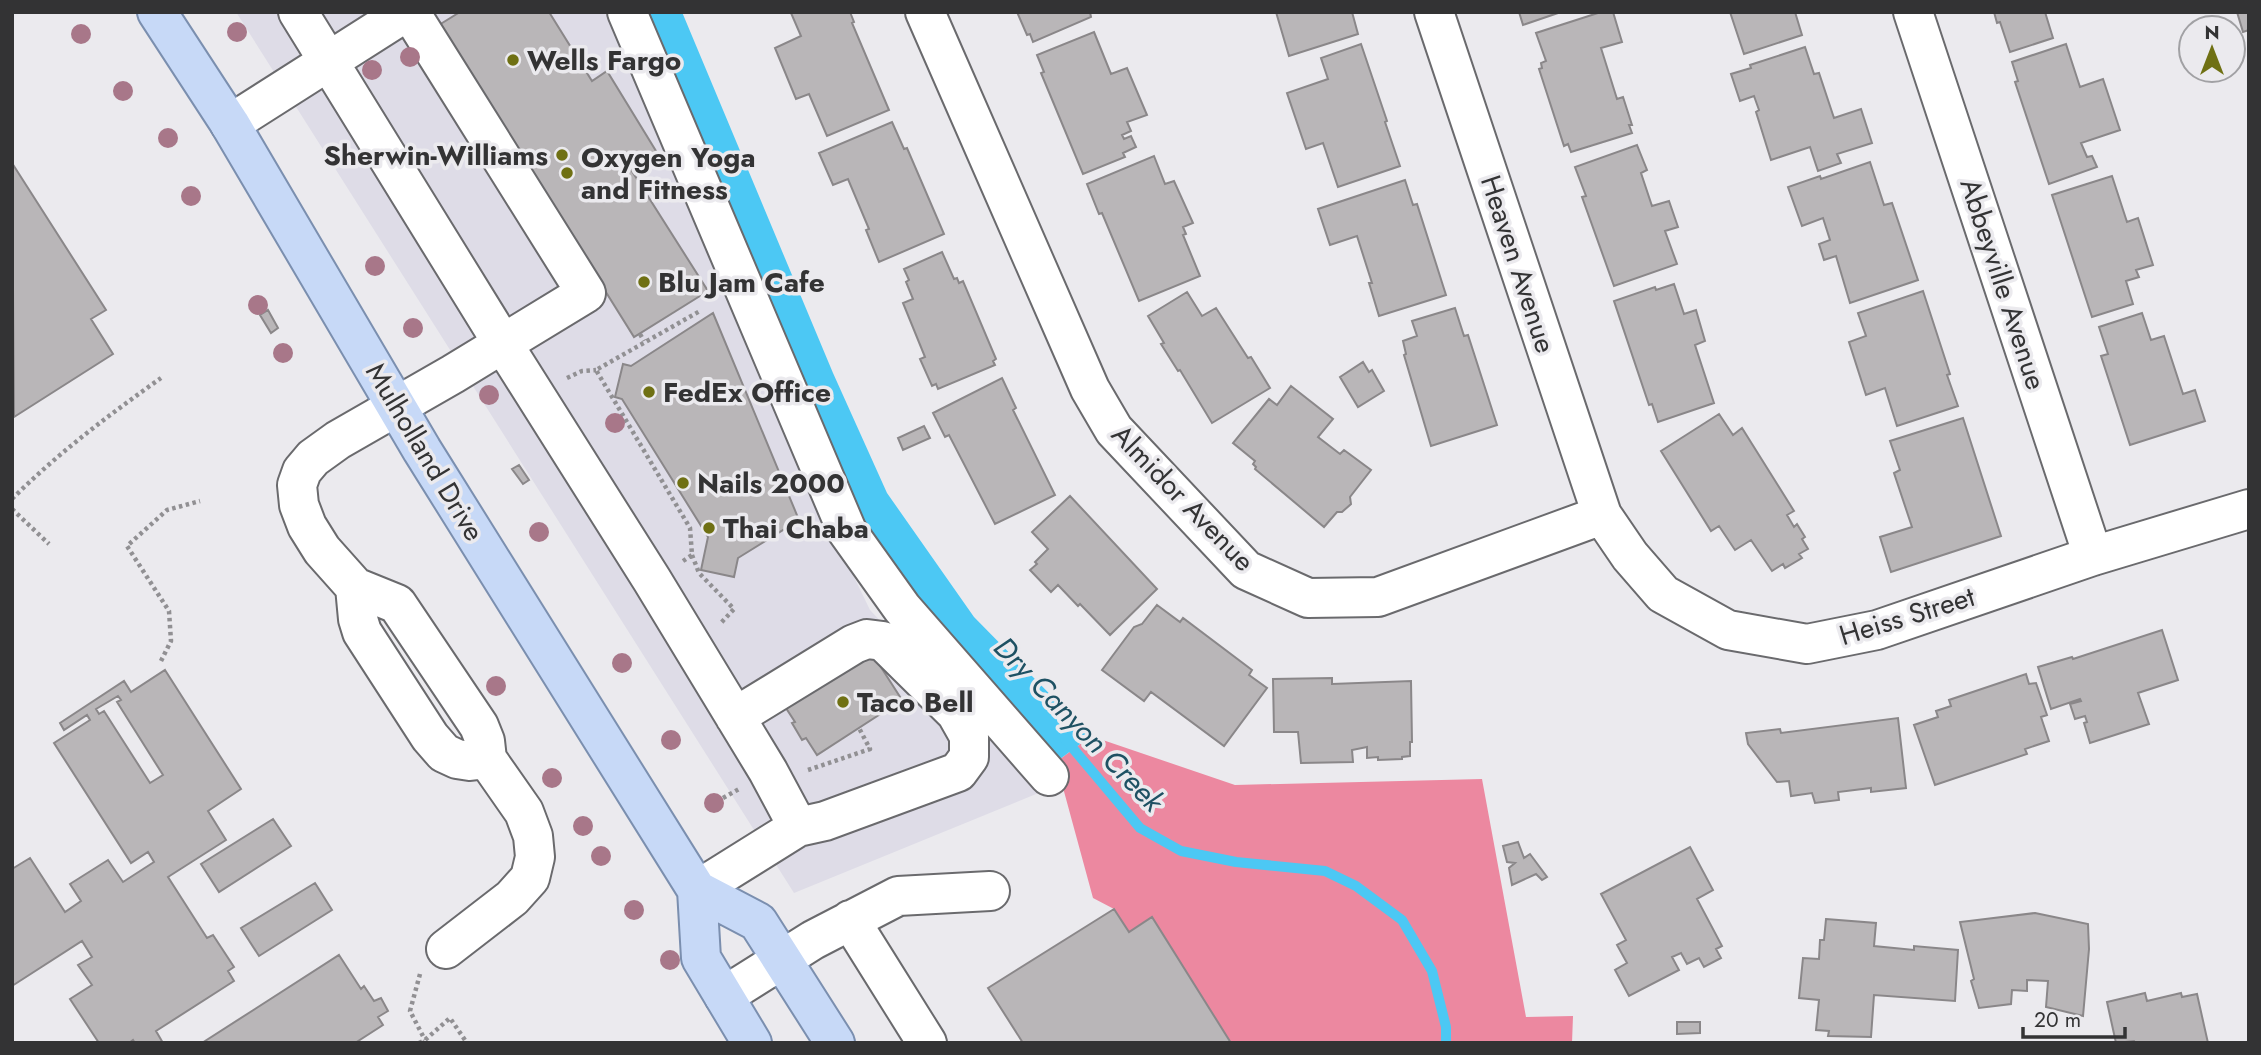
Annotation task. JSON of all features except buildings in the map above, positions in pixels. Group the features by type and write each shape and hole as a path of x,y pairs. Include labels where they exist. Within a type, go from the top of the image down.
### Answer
{"main road":[{"name":"Mulholland Drive","path":"157,12 230,124 422,450 697,890 701,958 752,1043"},
{"path":"697,890 758,922 835,1043"}],"street":[{"path":"298,12 652,580 768,771 798,827"},
{"path":"230,124 408,12 586,293 338,440 313,458 302,471 297,485 299,505 307,526 322,550 355,587 397,604 479,726 485,741 487,760 524,812 533,836 535,857 530,878 512,898 431,956"},
{"path":"627,12 847,531 902,608 1049,776"},
{"name":"Almidor Avenue","path":"925,12 1090,390 1114,430 1246,570 1308,598 1378,597 1602,515"},
{"name":"Heaven Avenue","path":"1434,12 1602,515"},
{"name":"Abbeyville Avenue","path":"1913,12 2093,556"},
{"name":"Heiss Street","path":"1602,515 1630,556 1663,594 1728,630 1807,644 1877,630 2093,556 2249,509"},
{"path":"697,890 798,827 825,821 958,772 969,757 969,736 956,713 883,641 867,639 854,644 735,716"},
{"path":"724,996 813,940 898,896 990,891"},
{"path":"850,920 927,1043"}],"path":[{"path":"565,380 582,371 596,370 700,311"},
{"path":"639,334 644,341"},
{"path":"596,370 690,528 692,555 652,580"},
{"path":"12,499 40,471 79,439 161,378"},
{"path":"162,661 171,641 169,611 127,546 167,510 200,501"},
{"path":"12,509 49,544"},
{"path":"425,1040 410,1011 420,974 431,956"},
{"path":"419,1043 450,1018 467,1043"}],"shaded area":[{"path":"236,12 605,12 800,465 870,610 1041,792 794,893"},
{"path":"1091,736 1235,785 1482,779 1526,1017 1573,1016 1572,1043 1231,1043 1152,917 1129,932 1114,909 1093,898 1056,762"}],"water":[{"path":"641,12 682,12 833,373 887,493 974,617 1091,736 1056,762 942,640 864,531"}],"waterway":[{"name":"Dry Canyon Creek","path":"1065,739 1140,828 1181,851 1236,862 1325,871 1356,886 1402,920 1432,971 1446,1027 1446,1043"}],"place":[{"name":"Wells Fargo","path":"513,60"},
{"name":"Sherwin-Williams","path":"562,155"},
{"name":"Oxygen Yoga and Fitness","path":"567,173"},
{"name":"Blu Jam Cafe","path":"644,282"},
{"name":"FedEx Office","path":"649,392"},
{"name":"Nails 2000","path":"683,483"},
{"name":"Thai Chaba","path":"709,528"},
{"name":"Taco Bell","path":"843,702"}]}
